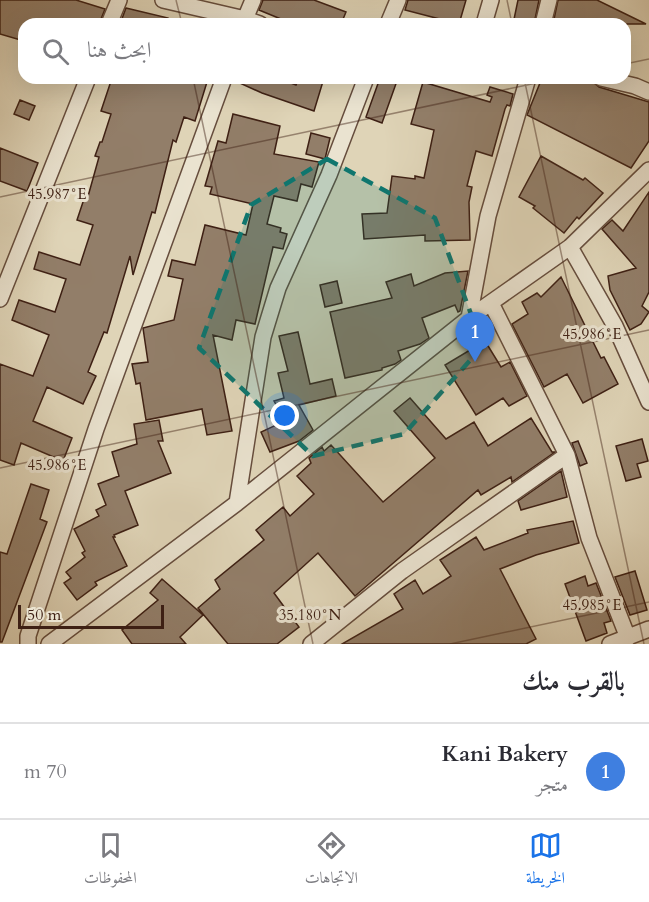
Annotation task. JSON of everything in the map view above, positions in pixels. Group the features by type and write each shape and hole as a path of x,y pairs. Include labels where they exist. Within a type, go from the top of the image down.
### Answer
{"street":[{"path":"112,18 119,0"},
{"path":"163,0 232,18"},
{"path":"245,18 253,0"},
{"path":"390,18 398,0"},
{"path":"486,18 491,0"},
{"path":"544,18 549,0"},
{"path":"0,299 86,84"},
{"path":"28,644 28,636 96,429 222,84"},
{"path":"237,503 263,337 278,288 329,175 364,84"},
{"path":"469,318 488,216 526,84"},
{"path":"626,84 649,92"},
{"path":"49,644 237,503 469,318 570,247 649,170"},
{"path":"570,247 615,326 649,402"},
{"path":"491,303 567,455 589,538 628,638"},
{"path":"311,644 402,571 567,455"},
{"path":"610,644 649,629"}],"highlighted area":[{"path":"327,159 435,218 483,346 404,434 313,456 199,348 251,205"}],"building":[{"path":"0,0 76,0 105,9 101,18 18,18 18,39 0,34"},
{"path":"263,0 314,0 346,12 344,18 278,18 259,10"},
{"path":"408,0 466,0 461,18 436,18 405,10"},
{"path":"518,0 539,0 535,18 514,18"},
{"path":"558,0 597,0 646,24 631,24 631,18 554,18"},
{"path":"126,8 168,18 122,18"},
{"path":"110,84 206,84 195,121 184,117 176,142 173,140 155,213 152,212 133,275 130,256 107,333 104,332 88,372 96,376 83,404 47,387 33,421 72,438 63,461 21,443 14,465 0,460 0,364 33,376 49,335 12,320 19,300 55,312 66,279 34,269 39,252 80,265 93,225 77,220 84,199 87,200 99,157 95,156 111,114 101,111"},
{"path":"242,84 322,84 314,111"},
{"path":"378,84 396,84 382,123 366,117"},
{"path":"422,84 430,84 490,102 492,97 487,95 490,87 513,94 510,106 507,105 505,109 492,156 476,151 467,186 472,187 469,202 470,240 425,241 425,235 364,239 362,214 387,213 392,176 424,178 434,130 411,124"},
{"path":"540,84 596,84 649,102 649,141 631,168 527,115"},
{"path":"20,100 35,106 29,120 14,114"},
{"path":"233,114 280,126 274,154 319,162 312,187 301,184 297,201 274,196 267,224 281,228 280,232 287,234 283,249 273,247 255,324 236,320 232,340 213,335 232,431 207,435 202,409 146,420 140,383 136,384 132,364 148,362 143,328 174,320 183,279 168,276 172,260 195,265 205,225 246,235 253,204 210,194 212,187 205,186 218,141 226,143"},
{"path":"311,133 330,138 325,159 306,154"},
{"path":"0,148 38,163 27,191 0,181"},
{"path":"541,156 583,180 585,178 603,193 579,219 577,217 564,233 533,208 535,206 519,197"},
{"path":"649,192 649,292 642,306 649,312 641,324 630,330 610,290 608,276 636,268 602,229 612,220 623,231"},
{"path":"468,271 460,311 458,312 455,305 422,318 429,338 420,344 398,351 401,360 395,364 382,368 382,370 345,378 330,312 392,298 386,282 411,274 414,286 445,273"},
{"path":"561,277 601,358 604,357 618,384 583,403 567,374 544,387 512,324 528,314 522,302 537,293 541,297"},
{"path":"337,281 342,303 325,307 320,285"},
{"path":"298,332 310,384 332,379 336,396 299,405 313,430 299,441 270,452 261,432 285,421 274,401 284,398 278,373 288,371 279,336"},
{"path":"485,341 501,367 510,362 527,396 509,406 503,398 476,415 445,365"},
{"path":"410,398 446,439 474,422 488,446 531,418 552,452 555,452 512,482 511,477 481,495 478,490 355,596 318,553 274,593 299,627 277,644 228,644 198,608 220,589 215,580 264,540 256,530 283,507 290,516 314,494 297,476 311,463 309,458 322,447 324,451 331,445 383,502 435,458 394,411"},
{"path":"159,420 163,441 158,441 171,473 125,491 138,525 113,537 127,566 95,582 97,585 77,600 64,583 71,578 66,572 85,557 82,553 85,551 74,529 99,516 96,510 106,505 98,484 119,476 112,452 137,444 134,424"},
{"path":"642,439 648,461 637,464 641,477 626,481 616,446"},
{"path":"578,441 587,463 580,466 572,443"},
{"path":"561,471 567,497 521,510 518,501"},
{"path":"31,484 49,490 40,519 47,522 2,642 0,642 0,552 7,554"},
{"path":"573,521 579,543 536,555 500,569 536,639 526,644 342,644 403,609 394,594 415,580 423,594 451,576 440,560 476,537 484,550 528,533 527,530"},
{"path":"635,571 647,610 630,615 615,577"},
{"path":"585,576 588,586 596,583 611,621 604,623 607,633 586,641 565,584"},
{"path":"162,579 203,615 180,637 186,644 132,644 122,630 158,600 150,593"}],"place":[{"name":"Kani Bakery","path":"475,362"}]}
